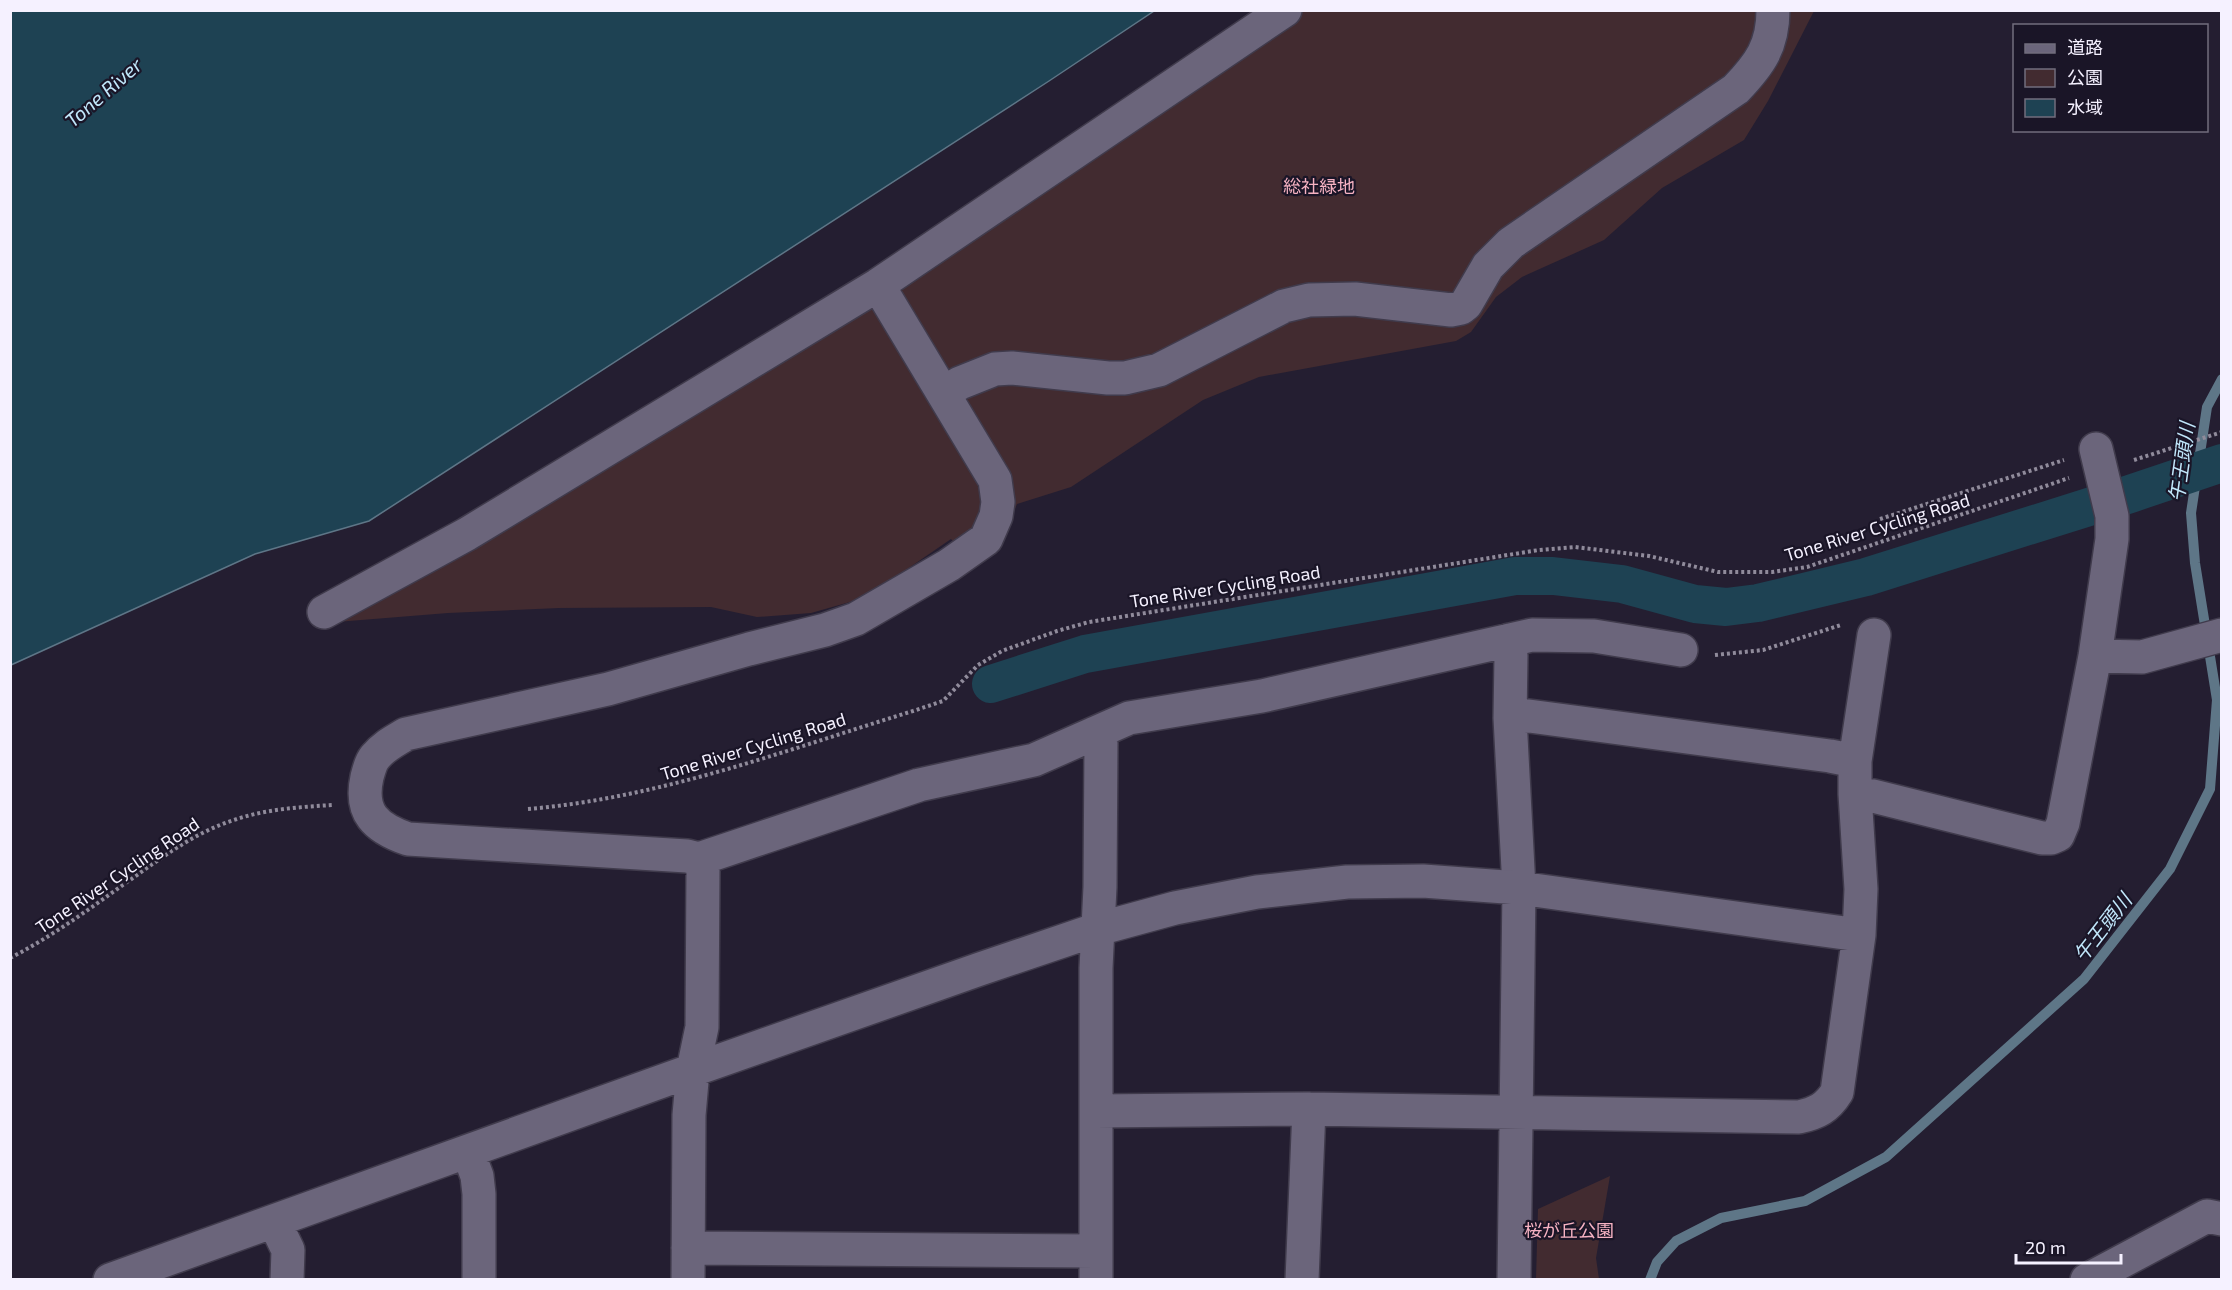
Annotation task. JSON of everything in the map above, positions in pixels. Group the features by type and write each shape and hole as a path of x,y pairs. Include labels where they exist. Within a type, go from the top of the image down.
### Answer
{"street":[{"path":"324,612 467,534 878,285 1285,10"},
{"path":"943,393 995,369 1012,368 1108,378 1125,378 1158,370 1284,306 1309,300 1355,299 1451,310 1461,308 1466,304 1488,266 1511,243 1737,89 1757,68 1765,53 1771,34 1773,10"},
{"path":"878,285 991,470 997,491 996,516 986,539 958,559 855,619 608,689 406,734 385,746 374,758 369,770 365,786 366,801 370,814 378,824 390,833 408,839 687,856 699,859 919,785 1034,760 1129,718 1262,696 1532,635 1575,635 1618,639 1682,650"},
{"path":"1855,794 1873,796 2042,838 2058,835 2063,823 2095,656 2110,513 2096,449"},
{"path":"1096,1111 1309,1108 1799,1117 1823,1109 1837,1092 1859,935 1861,889 1855,761 1874,635"},
{"path":"2095,656 2142,657 2222,635"},
{"path":"1509,640 1510,718 1519,888 1514,1280"},
{"path":"1510,718 1529,716 1855,761"},
{"path":"699,859 703,868 702,1027 693,1070 689,1115 688,1264 1096,1265 1101,743 1095,733"},
{"path":"110,1280 693,1070 1098,929 1175,908 1257,892 1336,883 1423,881 1519,888 1859,935"},
{"path":"1302,1280 1309,1108"},
{"path":"468,1152 477,1176 479,1194 479,1280"},
{"path":"2087,1280 2207,1216 2222,1218"},
{"path":"274,1221 288,1250 287,1280"}],"path":[{"path":"2138,458 2222,432"},
{"path":"1880,519 2096,449"},
{"name":"Tone River Cycling Road","path":"517,810 587,803 650,790 913,711 943,701 978,665 1002,651 1089,622 1539,550 1575,547 1649,556 1718,572 1772,572 1807,567 2072,477"},
{"path":"1682,650 1701,655 1763,650 1856,618 1872,622 1874,635"},
{"name":"Tone River Cycling Road","path":"10,958 39,943 167,854 209,830 236,819 264,812 337,804"}],"green space":[{"name":"総社緑地","path":"1264,11 1814,11 1768,101 1744,140 1662,188 1604,240 1522,277 1496,297 1471,332 1456,341 1259,377 1203,400 1071,487 1017,504 1003,537 975,563 951,539 884,585 850,602 811,613 757,617 711,607 559,608 448,613 324,623 400,556 882,270"},
{"name":"桜が丘公園","path":"1610,1176 1596,1258 1599,1279 1536,1279 1538,1209"}],"water":[{"name":"Tone River","path":"10,11 1154,11 369,521 255,554 11,665"}],"waterway":[{"name":"午王頭川","path":"1650,1280 1657,1262 1676,1241 1721,1218 1805,1201 1886,1157 2084,979 2170,869 2210,789 2217,700 2195,563 2191,513 2207,407 2222,379"},
{"path":"991,684 1085,654 1515,576 1553,576 1622,584 1695,604 1726,607 1758,603 1866,577 2222,463"}]}
